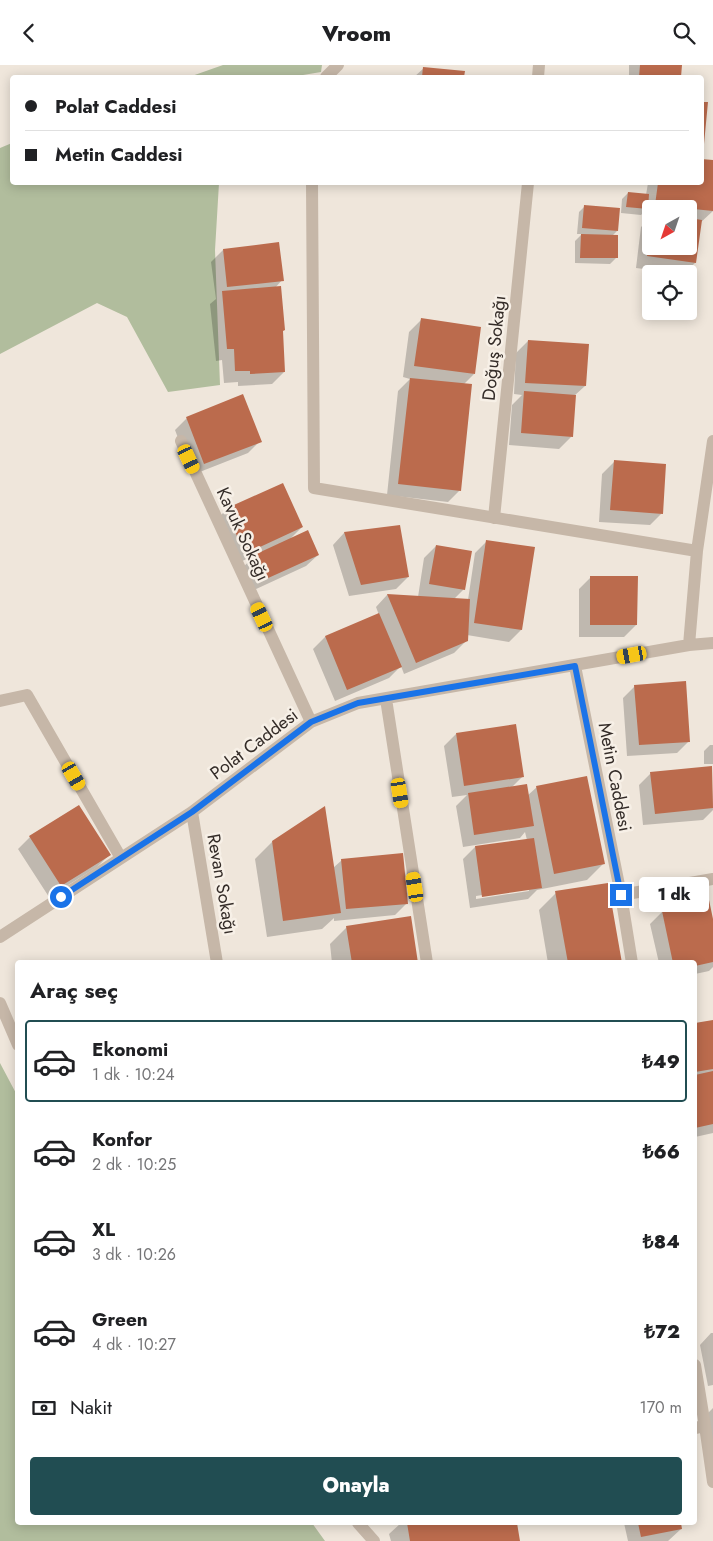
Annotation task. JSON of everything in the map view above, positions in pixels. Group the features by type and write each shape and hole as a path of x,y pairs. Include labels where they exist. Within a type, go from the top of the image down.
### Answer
{"street":[{"path":"328,75 338,65"},
{"path":"312,185 314,489 697,551"},
{"name":"Doğuş Sokağı","path":"494,518 528,185"},
{"name":"Kavuk Sokağı","path":"181,441 311,722"},
{"path":"689,645 697,551 712,449"},
{"name":"Polat Caddesi","path":"0,937 192,812 311,722 358,703 689,645 713,643"},
{"name":"Metin Caddesi","path":"575,666 621,895 632,960"},
{"path":"0,701 27,695 121,858"},
{"path":"386,699 427,960"},
{"name":"Revan Sokağı","path":"192,812 217,960"},
{"path":"621,895 713,879"},
{"path":"0,1003 15,1038"},
{"path":"697,1390 700,1427 713,1482"},
{"path":"360,1525 374,1541"}],"green space":[{"path":"223,65 322,65 321,72 303,75 195,75"},
{"path":"10,144 10,185 219,185 215,250 220,385 168,392 127,317 97,303 0,354 0,148"},
{"path":"0,1063 15,1091 15,1525 313,1525 325,1541 0,1541"}],"building":[{"path":"640,65 682,65 681,75 639,75"},
{"path":"423,67 465,71 464,75 422,75"},
{"path":"704,102 708,102 704,144"},
{"path":"704,159 713,160 713,211 698,209 698,200 656,200 658,185 704,185"},
{"path":"628,192 649,194 649,200 642,200 642,208 626,207"},
{"path":"584,205 620,208 618,231 582,228"},
{"path":"698,219 702,220 698,249"},
{"path":"581,234 618,235 618,258 580,258"},
{"path":"279,242 284,281 227,287 223,249"},
{"path":"647,255 697,255 696,263"},
{"path":"281,286 285,330 283,331 285,372 250,374 250,371 235,371 234,349 227,349 222,291"},
{"path":"421,318 481,327 475,374 414,366"},
{"path":"528,340 589,344 586,386 525,383"},
{"path":"410,378 472,384 461,491 398,484"},
{"path":"524,391 576,395 573,437 521,433"},
{"path":"243,394 262,442 204,464 186,417"},
{"path":"614,460 666,464 663,514 610,510"},
{"path":"283,483 303,527 245,554 225,509"},
{"path":"400,525 409,577 361,585 344,532"},
{"path":"308,530 319,555 266,579 254,555"},
{"path":"486,540 535,547 522,630 474,623"},
{"path":"436,545 472,551 465,590 429,584"},
{"path":"590,576 638,576 637,625 590,625"},
{"path":"387,594 470,599 468,641 416,663"},
{"path":"379,613 402,667 347,690 325,636"},
{"path":"686,681 690,742 639,745 634,685"},
{"path":"516,724 524,777 464,786 456,733"},
{"path":"712,766 713,808 655,814 650,772"},
{"path":"587,776 605,864 554,874 536,786"},
{"path":"527,784 534,826 474,835 468,793"},
{"path":"79,805 111,855 61,886 29,836"},
{"path":"325,806 341,913 283,921 272,841"},
{"path":"534,838 542,888 482,897 475,846"},
{"path":"403,853 408,904 346,909 341,859"},
{"path":"608,883 621,960 567,960 555,891"},
{"path":"709,900 713,919 713,962 697,966 697,960 672,960 662,911"},
{"path":"411,916 418,960 352,960 346,926"},
{"path":"713,1020 713,1069 697,1072 697,1023"},
{"path":"713,1071 713,1124 697,1128 697,1075"},
{"path":"407,1525 517,1525 520,1541 410,1541"},
{"path":"638,1525 681,1525 682,1529 641,1537"}],"route":[{"path":"61,897 192,812 311,722 358,703 575,666 621,895"}]}
